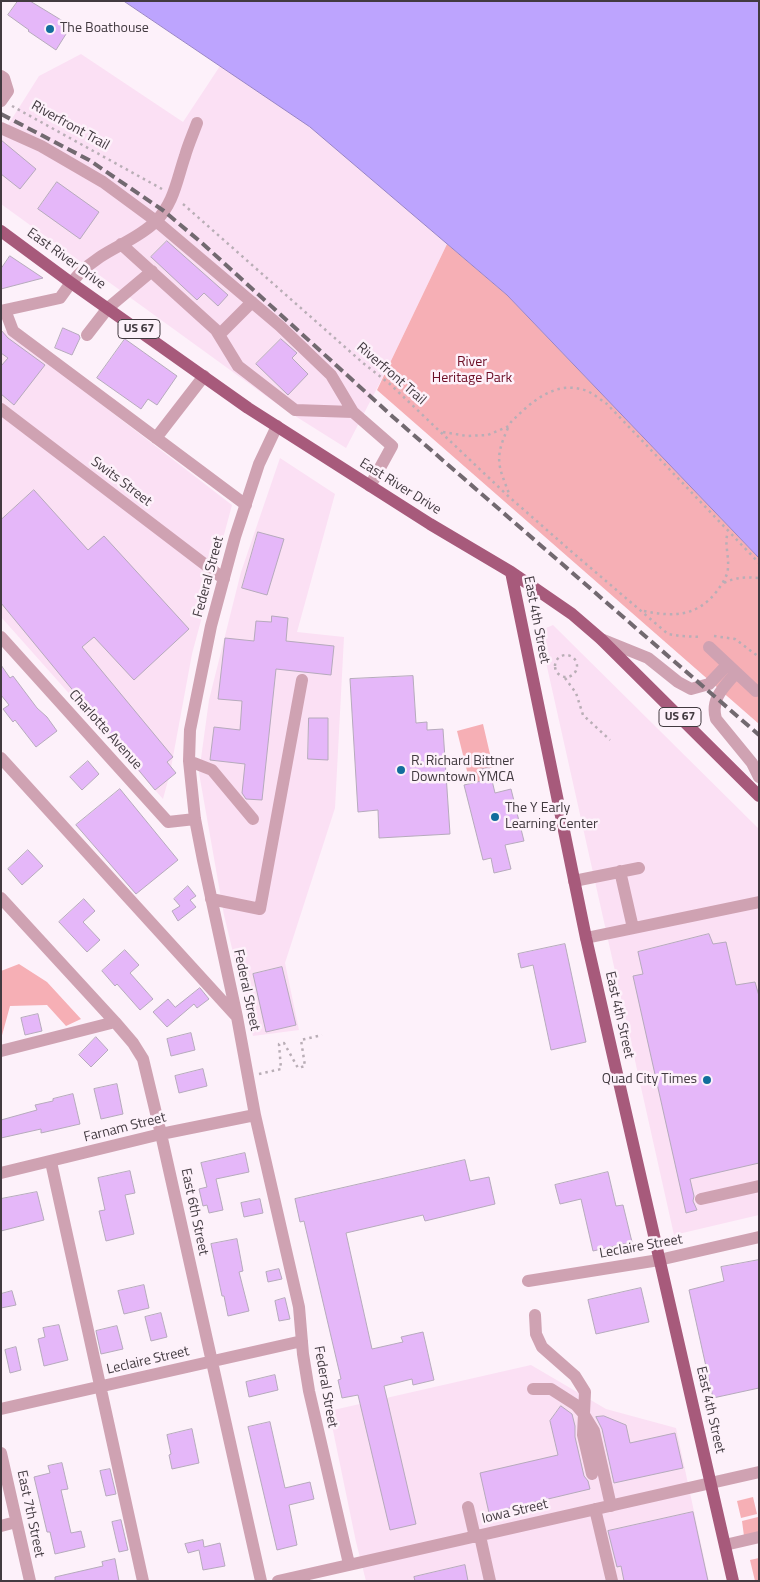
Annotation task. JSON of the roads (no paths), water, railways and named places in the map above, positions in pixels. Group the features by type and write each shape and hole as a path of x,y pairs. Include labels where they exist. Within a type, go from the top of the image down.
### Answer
{"main road":[{"name":"East River Drive","path":"1,230 70,282 277,426 370,486 511,572 572,614 601,639 759,796"},
{"name":"East 4th Street","path":"511,572 586,938 733,1581"}],"street":[{"path":"1,76 4,78 8,91 2,101"},
{"path":"197,123 185,154 173,196 156,222 85,267 70,282 60,298 3,311 13,331 246,505"},
{"path":"1,128 41,146 103,182 156,222 280,326 330,375 353,412 392,446 370,486"},
{"path":"122,244 216,330 238,366 295,410 353,412"},
{"path":"87,335 108,308 152,271"},
{"path":"219,335 252,302"},
{"path":"156,438 204,376"},
{"name":"Swits Street","path":"1,409 224,579"},
{"name":"Federal Street","path":"277,426 259,464 235,537 211,626 190,730 189,761 195,819 237,1017 255,1115 299,1307 309,1391 349,1564"},
{"name":"Charlotte Avenue","path":"1,637 168,822 195,819"},
{"path":"601,639 648,658 678,682 692,689 709,684 732,669"},
{"path":"707,640 732,669 756,691"},
{"path":"732,669 718,694 713,710 716,719 752,763 759,777"},
{"path":"212,899 260,909 302,680"},
{"path":"1,758 237,1017"},
{"path":"189,761 212,770 253,819"},
{"path":"574,881 639,868"},
{"path":"620,872 633,928"},
{"name":"East 6th Street","path":"1,898 133,1043 143,1059 260,1581"},
{"path":"586,938 759,902"},
{"path":"1,1051 114,1022"},
{"name":"Farnam Street","path":"1,1172 51,1162 161,1134 255,1115"},
{"path":"51,1162 143,1581"},
{"path":"701,1199 759,1186"},
{"name":"Leclaire Street","path":"528,1281 659,1260 759,1237"},
{"path":"535,1314 536,1334 542,1347 575,1376 585,1392 583,1435 592,1474"},
{"name":"Leclaire Street","path":"1,1409 302,1342"},
{"path":"533,1389 551,1389 576,1405 584,1413 594,1432 611,1506"},
{"name":"East 7th Street","path":"1,1453 30,1581"},
{"name":"Iowa Street","path":"278,1581 331,1575 349,1564 759,1472"},
{"path":"468,1507 490,1581"},
{"path":"595,1509 612,1581"},
{"path":"1,1526 16,1522"},
{"path":"726,1545 759,1537"}],"railway":[{"path":"1,114 89,160 164,211 203,244 393,417 759,735"}],"place":[{"name":"The Boathouse","path":"50,29"},
{"name":"R. Richard Bittner Downtown YMCA","path":"401,770"},
{"name":"The Y Early Learning Center","path":"495,817"},
{"name":"Quad City Times","path":"707,1080"}],"park label":[{"name":"River Heritage Park","path":"472,372"}]}
